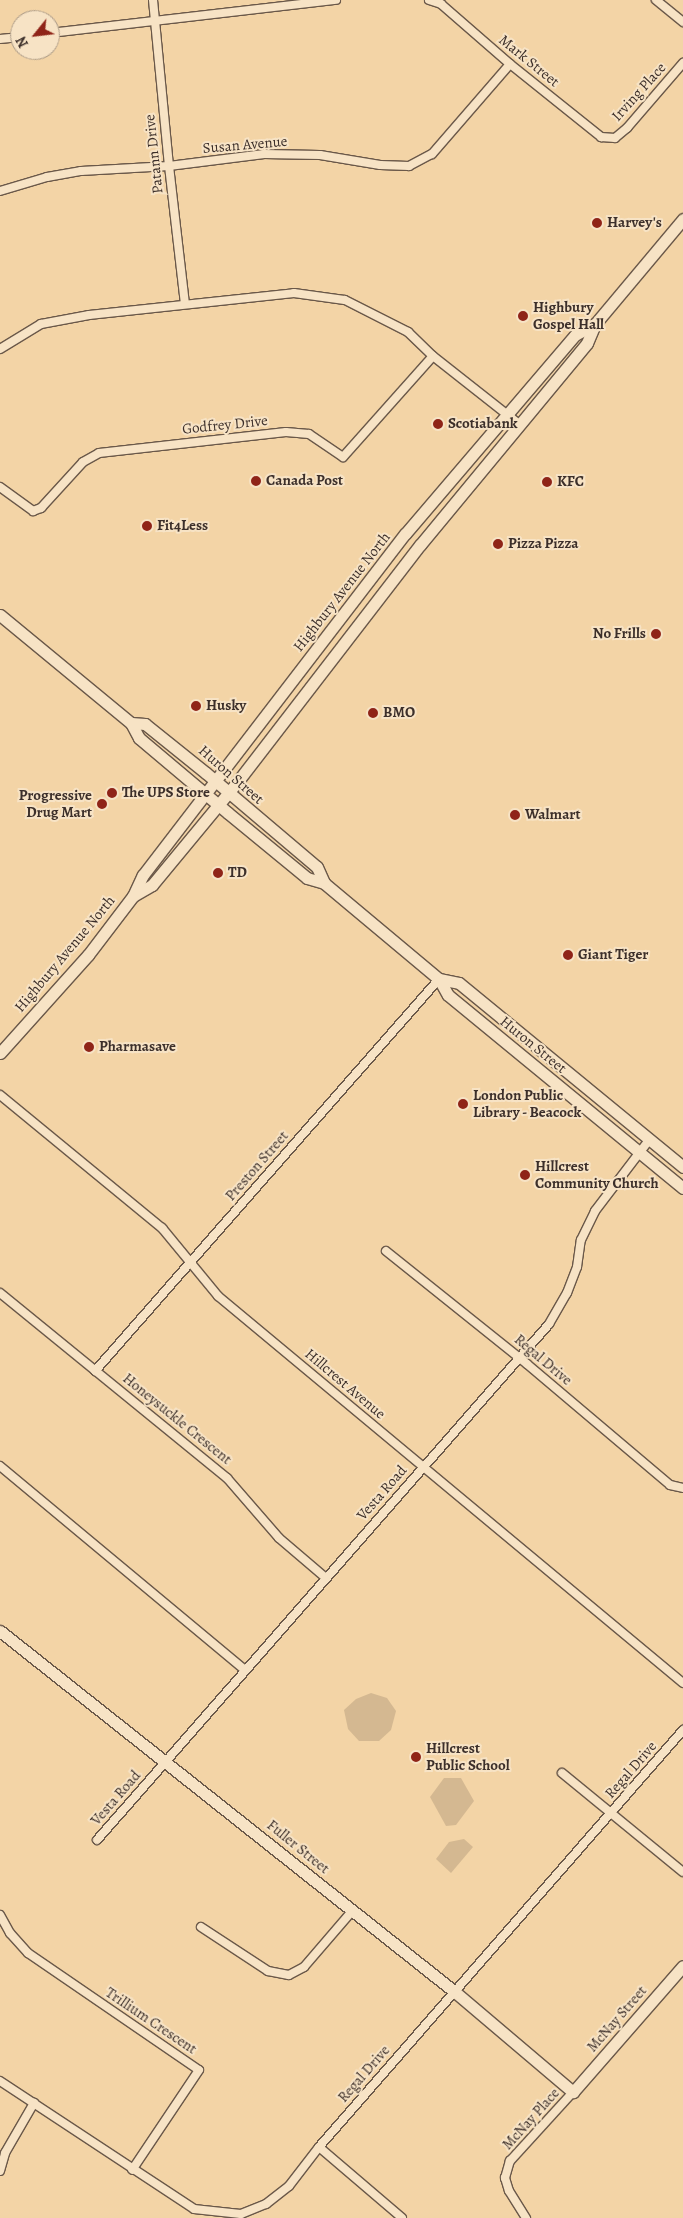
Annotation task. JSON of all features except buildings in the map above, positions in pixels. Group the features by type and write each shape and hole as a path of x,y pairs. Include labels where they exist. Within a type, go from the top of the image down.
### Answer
{"main road":[{"name":"Highbury Avenue North","path":"133,896 152,885 228,793 420,545 587,343 595,324 683,219"},
{"name":"Highbury Avenue North","path":"0,1053 88,955 133,896 143,875 406,534 575,335 595,324"},
{"name":"Huron Street","path":"0,615 131,722 139,738 206,795 307,878 324,883 439,979 448,996 683,1188"},
{"name":"Huron Street","path":"131,722 146,724 215,781 317,867 324,883"},
{"name":"Huron Street","path":"439,979 459,983 683,1167"},
{"name":"Fuller Street","path":"0,1631 455,1992 573,2092"},
{"name":"McNay Street","path":"573,2092 683,1966"}],"street":[{"name":"Patann Drive","path":"153,0 185,304"},
{"path":"60,32 336,0"},
{"name":"Mark Street","path":"429,0 441,4 510,64 601,137 615,138"},
{"path":"656,0 683,22"},
{"name":"Irving Place","path":"615,138 627,128 683,63"},
{"name":"Susan Avenue","path":"0,191 47,177 82,171 169,166 264,154 320,155 380,165 409,166 432,154 510,64"},
{"path":"0,350 41,324 89,315 294,293 344,300 408,332 433,356 520,424"},
{"name":"Godfrey Drive","path":"0,487 33,511 41,508 82,462 99,453 286,432 309,434 342,457 433,356"},
{"name":"Preston Street","path":"96,1370 439,979"},
{"name":"Hillcrest Avenue","path":"0,1095 162,1228 218,1296 683,1683"},
{"name":"Vesta Road","path":"97,1840 553,1316 567,1293 577,1268 581,1240 595,1210 650,1140"},
{"name":"Regal Drive","path":"386,1251 518,1357 670,1485 683,1488"},
{"name":"Honeysuckle Crescent","path":"0,1293 227,1478 279,1538 326,1578"},
{"path":"0,1466 245,1670"},
{"name":"Regal Drive","path":"0,2081 132,2170 194,2209 241,2214 266,2204 289,2186 318,2147 683,1730"},
{"path":"562,1774 683,1872"},
{"path":"201,1927 268,1971 290,1975 304,1966 353,1910"},
{"name":"Trillium Crescent","path":"0,1915 10,1933 28,1953 199,2070 132,2170"},
{"name":"McNay Place","path":"526,2218 509,2191 505,2178 510,2161 573,2092"},
{"path":"0,2171 5,2153 34,2103"},
{"path":"318,2147 402,2218"}],"shaded area":[{"path":"371,1693 387,1698 396,1711 391,1730 379,1741 359,1741 348,1729 344,1710 356,1699"},
{"path":"444,1778 461,1778 474,1801 456,1825 446,1826 430,1797"},
{"path":"464,1839 473,1847 451,1873 436,1859 449,1842"}],"place":[{"name":"Harvey's","path":"597,223"},
{"name":"Highbury Gospel Hall","path":"523,316"},
{"name":"Scotiabank","path":"438,424"},
{"name":"Canada Post","path":"256,481"},
{"name":"KFC","path":"547,482"},
{"name":"Fit4Less","path":"147,526"},
{"name":"Pizza Pizza","path":"498,544"},
{"name":"No Frills","path":"656,634"},
{"name":"Husky","path":"196,706"},
{"name":"BMO","path":"373,713"},
{"name":"The UPS Store","path":"112,793"},
{"name":"Progressive Drug Mart","path":"102,804"},
{"name":"Walmart","path":"515,815"},
{"name":"TD","path":"218,873"},
{"name":"Giant Tiger","path":"568,955"},
{"name":"Pharmasave","path":"89,1047"},
{"name":"London Public Library - Beacock","path":"463,1104"},
{"name":"Hillcrest Community Church","path":"525,1175"},
{"name":"Hillcrest Public School","path":"416,1757"}]}
